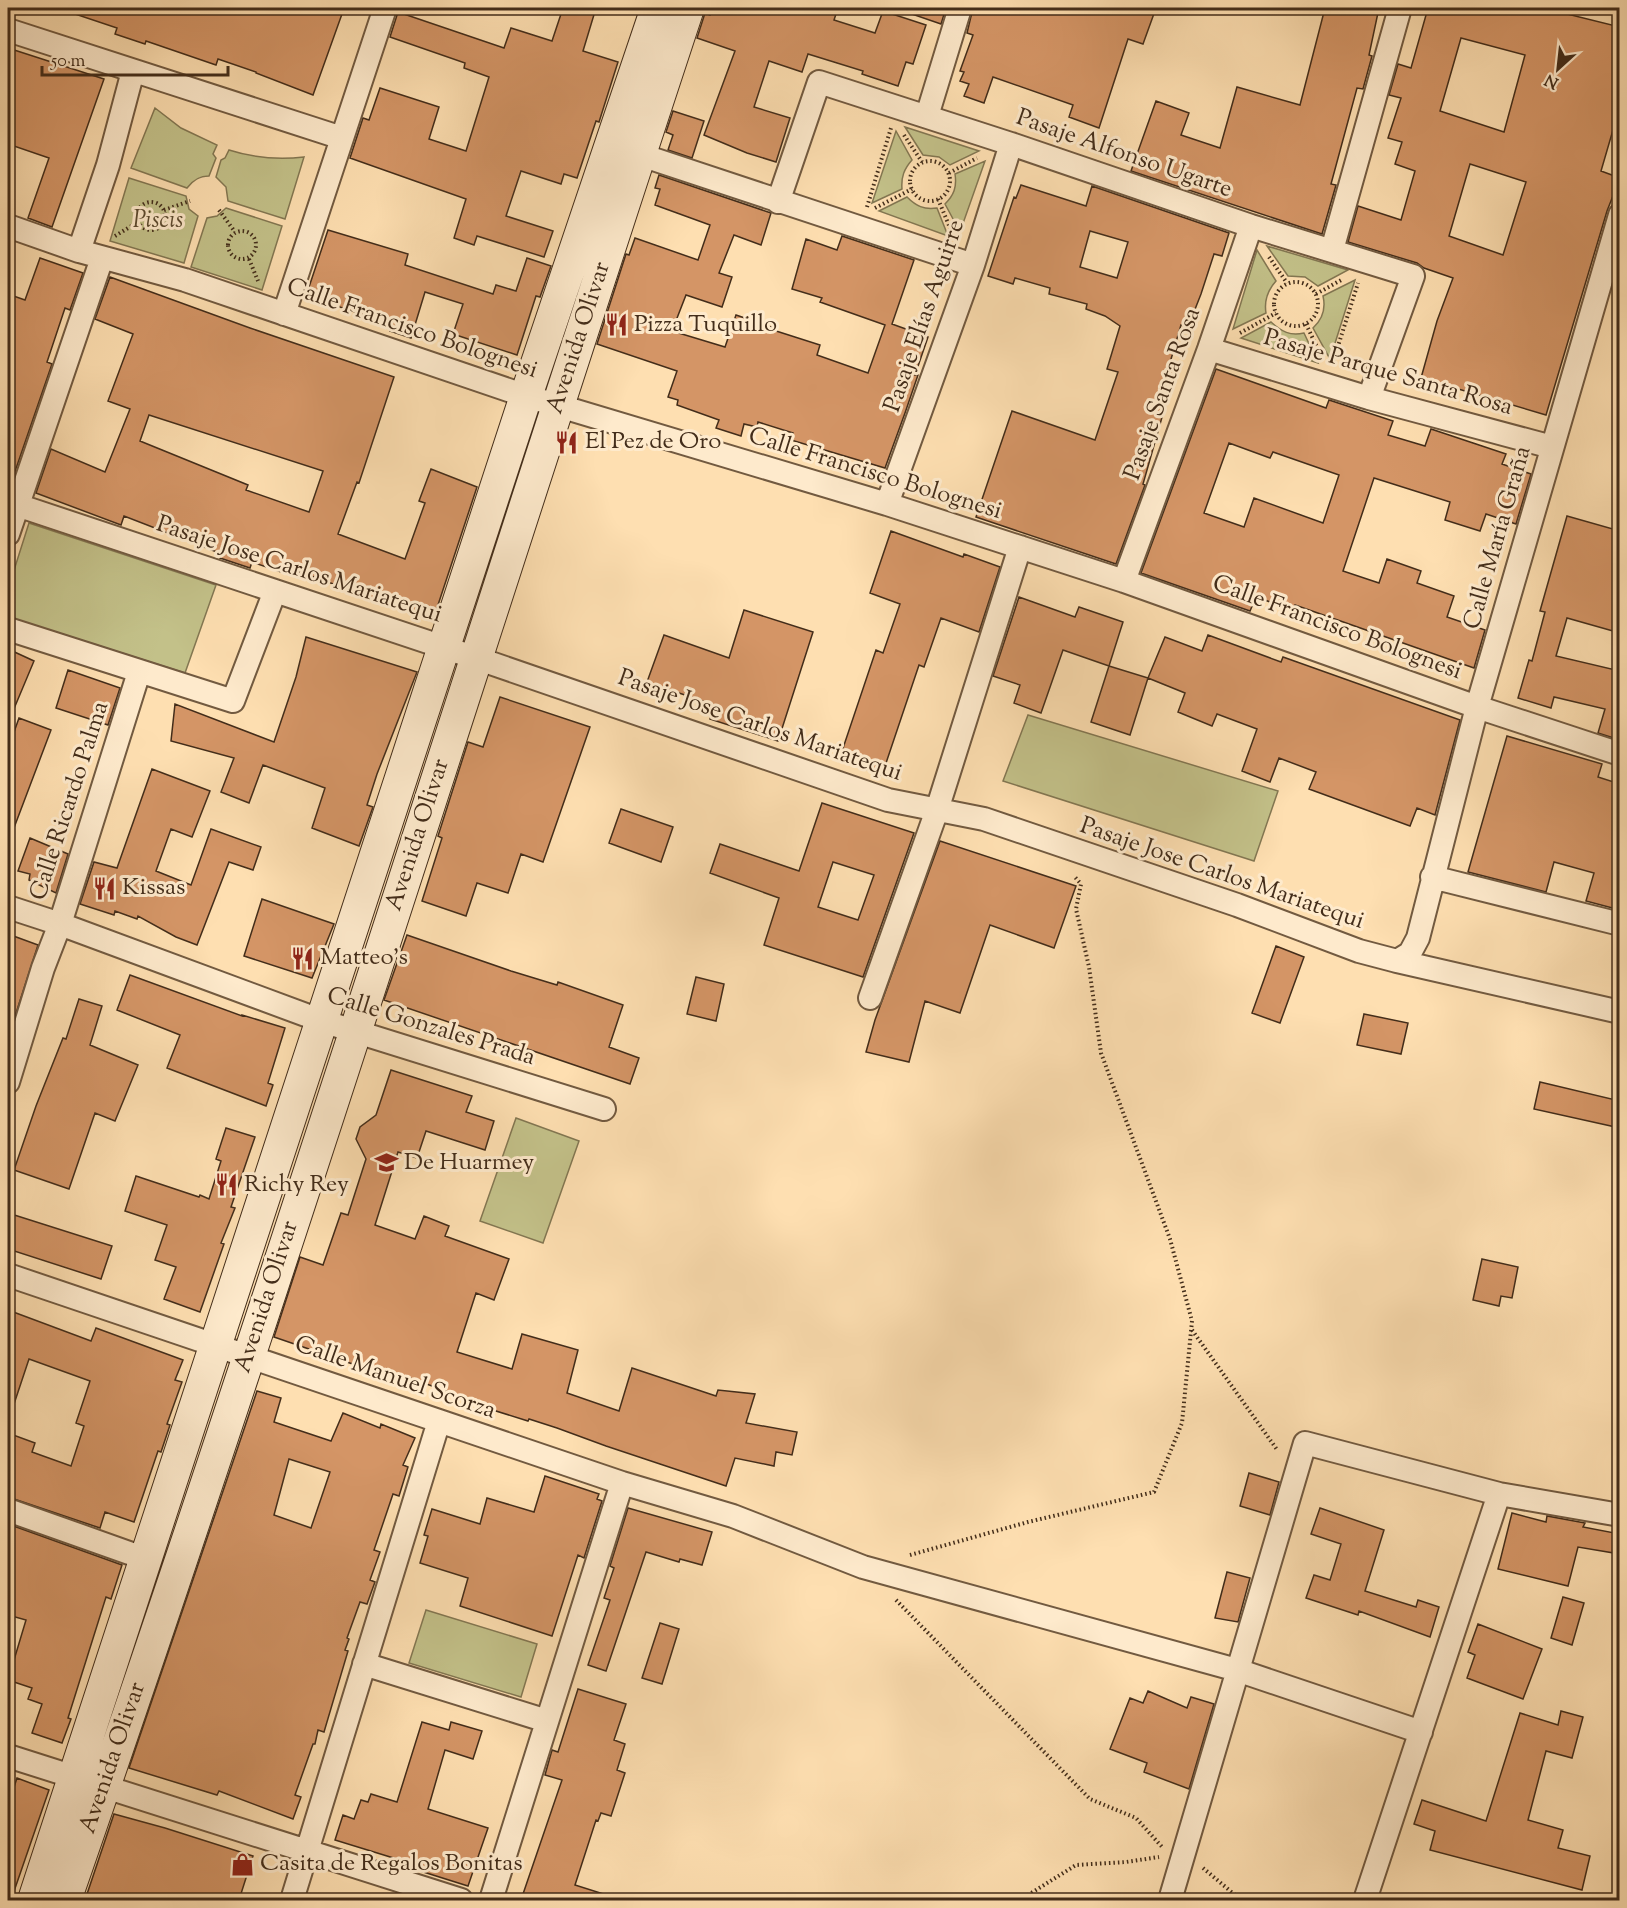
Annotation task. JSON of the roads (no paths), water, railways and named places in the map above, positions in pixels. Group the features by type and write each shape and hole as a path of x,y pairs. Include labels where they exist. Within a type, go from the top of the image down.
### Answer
{"street":[{"path":"284,314 385,8"},
{"name":"Avenida Olivar","path":"65,1900 355,1031 556,405 625,150 657,8"},
{"name":"Avenida Olivar","path":"34,1900 526,396 625,150 688,8"},
{"path":"927,116 960,8"},
{"path":"1332,250 1400,8"},
{"path":"8,30 342,138"},
{"path":"80,251 108,165 133,71"},
{"name":"Pasaje Alfonso Ugarte","path":"778,202 819,82 927,116 1251,226 1413,276 1369,398"},
{"name":"Pasaje Elías Aguirre","path":"887,504 972,265 1011,144"},
{"path":"625,150 972,265"},
{"name":"Calle María Graña","path":"1432,877 1477,707 1619,216"},
{"name":"Calle Francisco Bolognesi","path":"8,226 80,251 106,248 185,280 526,396 887,504 1124,581 1477,707 1620,754"},
{"name":"Pasaje Santa Rosa","path":"1124,581 1209,350 1251,226"},
{"path":"8,534 106,248"},
{"name":"Pasaje Parque Santa Rosa","path":"1209,350 1369,398 1552,447"},
{"name":"Pasaje Jose Carlos Mariatequi","path":"17,505 444,647 888,800 984,819 1237,906 1359,951 1620,1012"},
{"path":"870,998 937,810 1020,547"},
{"path":"8,629 233,701 274,591"},
{"name":"Calle Ricardo Palma","path":"8,1082 42,968 60,924 139,672"},
{"path":"1397,961 1410,952 1418,938 1432,877 1620,924"},
{"name":"Calle Gonzales Prada","path":"8,907 60,924 322,1022 603,1109"},
{"name":"Calle Manuel Scorza","path":"8,1275 622,1483 734,1516 863,1568 1237,1670 1421,1732"},
{"path":"292,1900 440,1421"},
{"path":"1170,1900 1305,1443 1499,1494 1620,1515"},
{"path":"491,1900 622,1483"},
{"path":"1365,1900 1499,1494"},
{"path":"8,1510 146,1558"},
{"path":"364,1664 547,1721"},
{"path":"8,1756 461,1900"}],"place":[{"name":"Pizza Tuquillo","path":"616,325"},
{"name":"El Pez de Oro","path":"567,442"},
{"name":"Kissas","path":"104,888"},
{"name":"Matteo's","path":"302,958"},
{"name":"De Huarmey","path":"386,1163"},
{"name":"Richy Rey","path":"226,1185"},
{"name":"Casita de Regalos Bonitas","path":"242,1864"}],"park label":[{"name":"Piscis","path":"158,221"}]}
